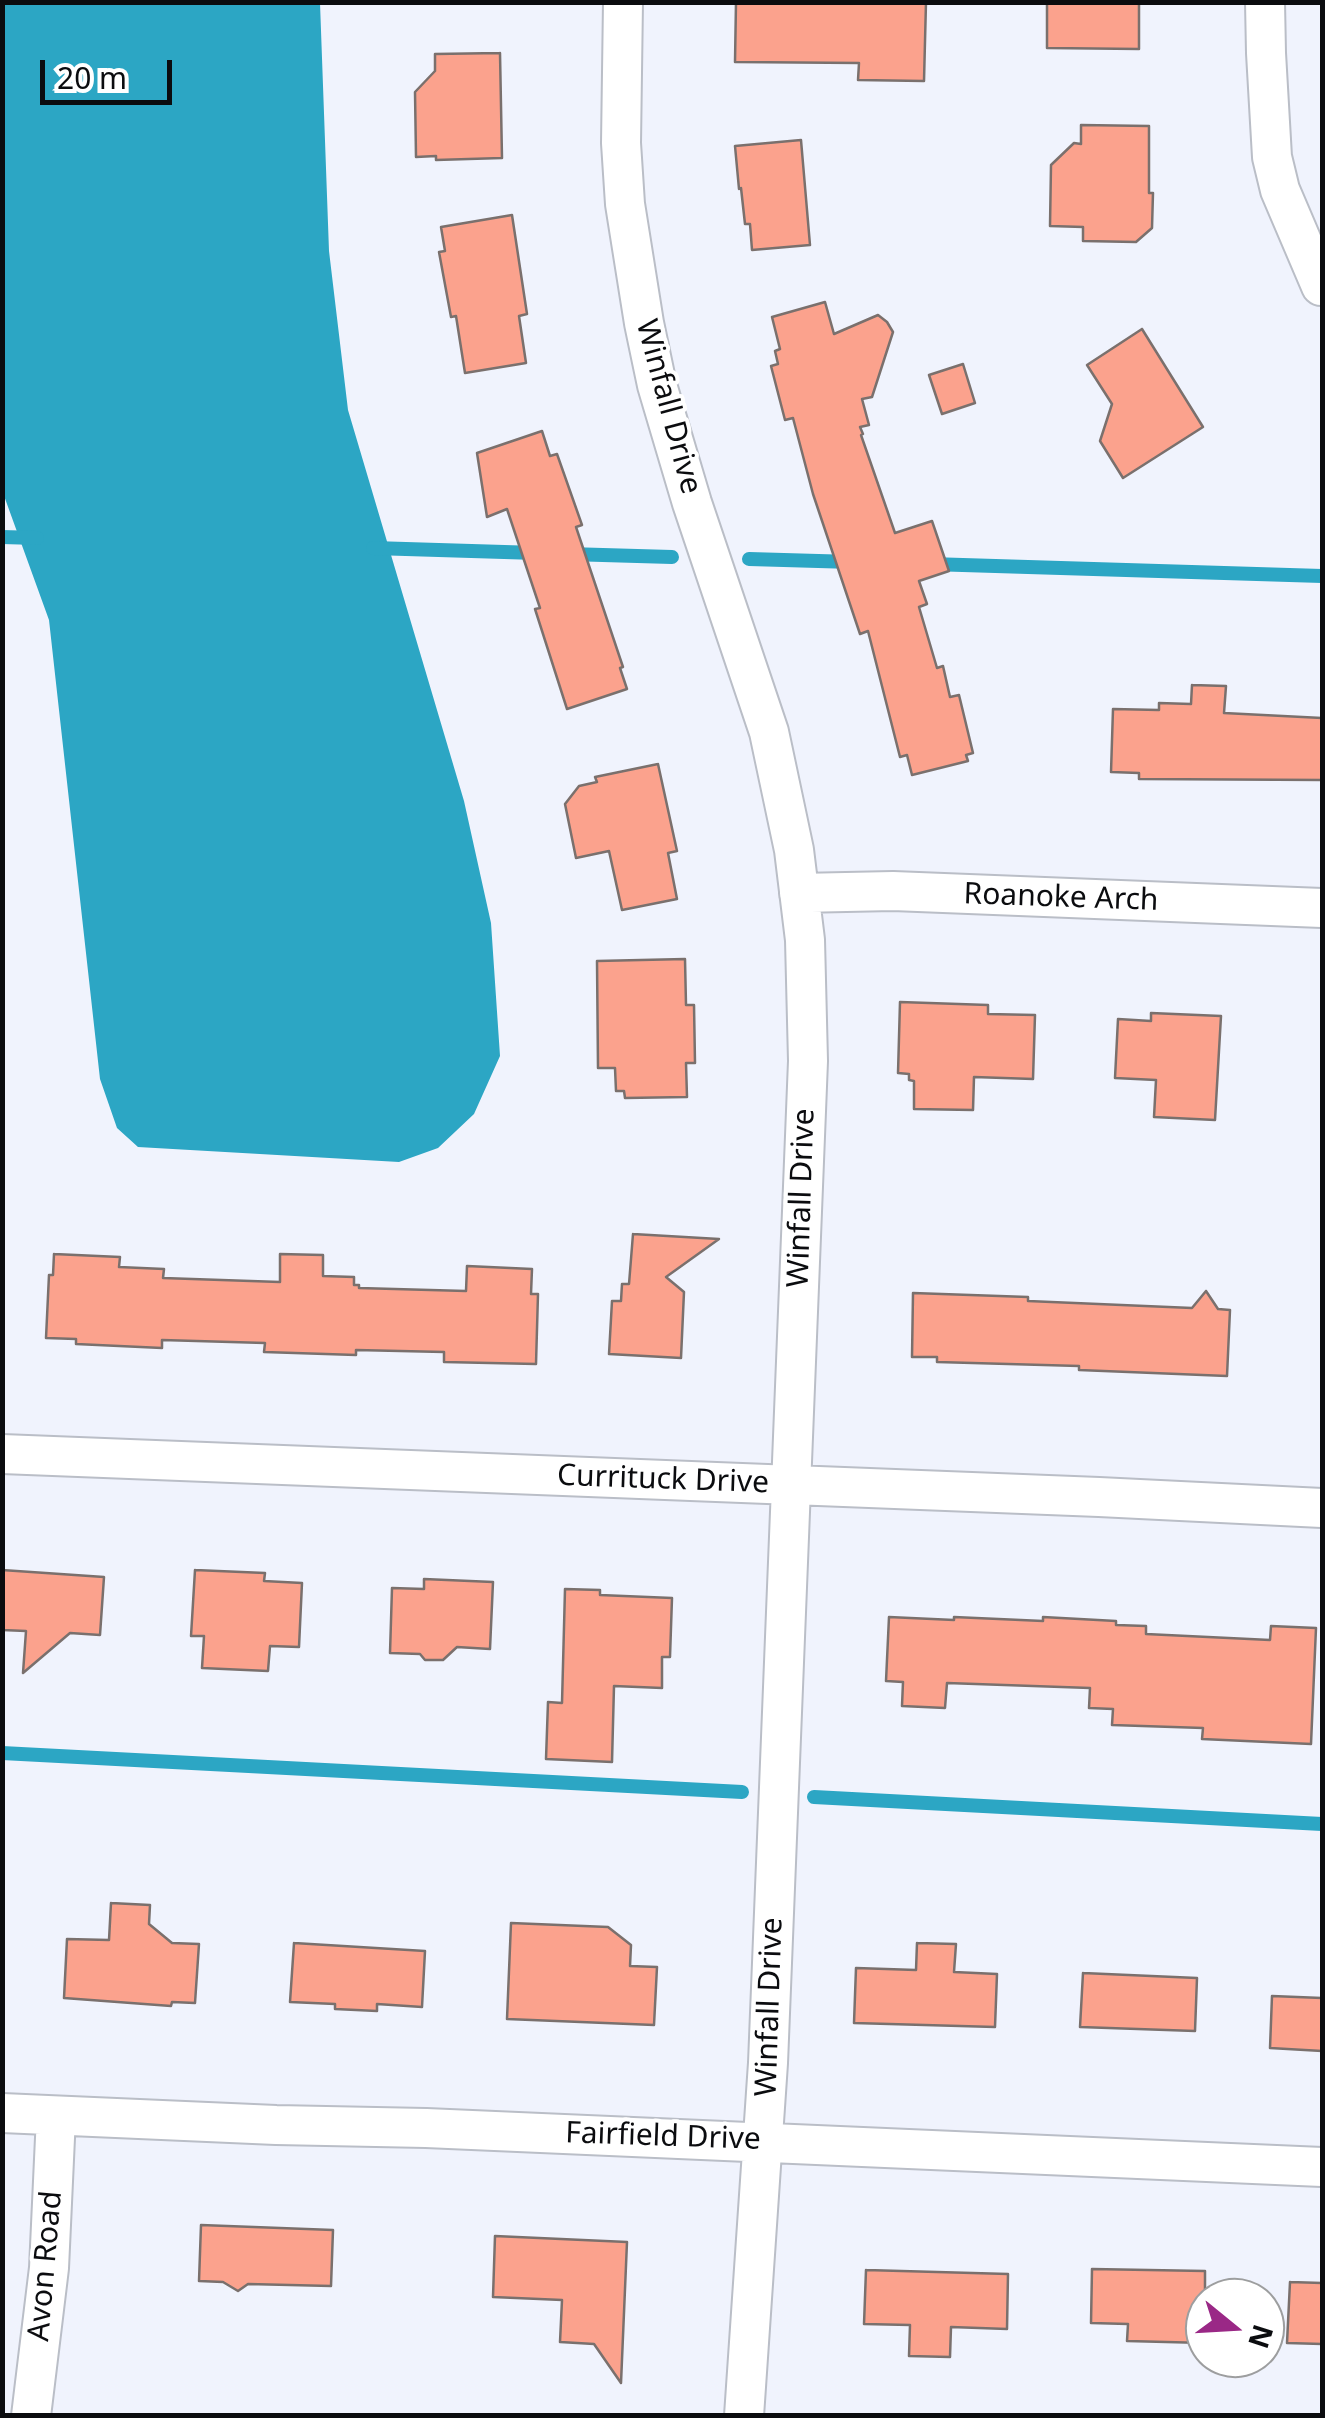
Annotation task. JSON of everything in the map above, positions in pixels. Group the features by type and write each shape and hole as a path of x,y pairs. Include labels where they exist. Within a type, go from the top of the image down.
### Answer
{"street":[{"name":"Winfall Drive","path":"623,2 621,143 644,323 692,502 769,732 794,850 806,940 808,1061 764,2142 744,2416"},
{"path":"1266,2 1272,157 1280,190 1320,286"},
{"name":"Roanoke Arch","path":"799,893 893,892 1322,908"},
{"name":"Currituck Drive","path":"2,1454 1322,1508"},
{"name":"Fairfield Drive","path":"2,2114 1322,2167"},
{"name":"Avon Road","path":"31,2416 49,2268 56,2116"}],"water":[{"path":"3,2 320,3 329,251 348,410 464,801 491,923 500,1056 474,1114 438,1148 399,1162 138,1147 117,1128 100,1079 49,620 3,493"}],"building":[{"path":"736,2 926,2 924,81 858,80 859,63 735,62"},
{"path":"1047,2 1139,2 1139,49 1047,48"},
{"path":"500,53 502,158 416,157 415,92 435,71 435,54"},
{"path":"1081,125 1149,126 1152,228 1136,242 1083,241 1083,227 1050,226 1051,165 1074,143 1081,144"},
{"path":"801,140 810,245 752,250 735,146"},
{"path":"512,215 527,314 519,316 526,363 465,373 456,316 451,317 439,252 445,251 441,227"},
{"path":"825,302 834,334 878,315 893,332 872,397 862,399 869,425 860,427 861,435 895,533 932,521 949,571 919,581 927,604 919,607 937,668 943,666 950,697 959,695 973,753 966,755 968,761 912,775 907,755 900,757 868,631 860,634 813,494 793,418 785,420 771,366 778,364 775,351 780,349 772,317"},
{"path":"1142,329 1203,427 1123,478 1100,441 1112,404 1087,365"},
{"path":"963,364 975,403 942,414 929,375"},
{"path":"542,431 550,456 557,454 582,525 576,527 627,689 567,709 535,609 540,608 507,509 487,517 477,453"},
{"path":"1192,685 1226,686 1224,713 1322,718 1322,780 1139,779 1139,773 1111,772 1113,709 1159,710 1159,703 1191,704"},
{"path":"658,764 677,851 668,853 677,899 622,910 609,851 576,858 565,804 579,786 597,782 595,777"},
{"path":"685,959 686,1005 694,1005 695,1063 686,1063 687,1097 625,1098 624,1091 616,1091 615,1068 598,1068 597,961"},
{"path":"900,1002 988,1005 988,1014 1035,1015 1033,1079 974,1077 973,1110 914,1109 914,1081 909,1080 909,1074 898,1073"},
{"path":"1151,1013 1221,1016 1215,1120 1154,1117 1156,1080 1115,1078 1118,1019 1151,1021"},
{"path":"633,1234 719,1239 666,1277 684,1292 681,1358 609,1354 612,1301 621,1301 622,1284 629,1284"},
{"path":"54,1254 120,1257 119,1267 164,1269 163,1278 280,1282 280,1254 323,1255 323,1276 354,1277 354,1285 359,1288 466,1291 467,1266 532,1269 531,1294 538,1294 536,1364 444,1362 444,1352 264,1352 265,1343 162,1340 162,1348 76,1344 76,1339 46,1338"},
{"path":"1206,1291 1218,1309 1230,1310 1227,1376 937,1362 937,1357 912,1357 913,1293 1192,1308"},
{"path":"2,1570 104,1577 100,1635 70,1633 23,1673 26,1631 2,1630"},
{"path":"195,1570 265,1573 264,1581 302,1583 299,1647 270,1646 268,1671 202,1668 204,1636 191,1636"},
{"path":"424,1579 493,1582 490,1649 457,1647 443,1660 390,1653 392,1588 424,1589"},
{"path":"565,1589 600,1590 600,1595 672,1598 670,1657 662,1657 662,1688 614,1686 612,1762 546,1759 548,1702 562,1703"},
{"path":"889,1617 1116,1621 1116,1625 1146,1626 1146,1634 1270,1640 1271,1626 1316,1628 1311,1744 1202,1739 1203,1728 1112,1725 1113,1709 1089,1708 1090,1688 947,1683 945,1708 902,1706 903,1682 886,1681"},
{"path":"111,1903 150,1905 149,1924 172,1943 199,1944 195,2003 172,2002 171,2006 64,1998 67,1939 109,1940"},
{"path":"511,1923 608,1927 631,1945 630,1966 657,1967 654,2025 507,2019"},
{"path":"294,1943 425,1951 422,2007 377,2004 377,2011 290,2002"},
{"path":"917,1943 956,1944 954,1972 997,1974 995,2027 854,2023 856,1968 916,1970"},
{"path":"1083,1973 1197,1978 1195,2031 1080,2027"},
{"path":"1272,1996 1322,1998 1322,2051 1270,2048"},
{"path":"201,2225 333,2230 331,2286 248,2284 238,2291 223,2282 199,2281"},
{"path":"495,2236 627,2242 621,2383 594,2344 560,2342 562,2300 493,2297"},
{"path":"1092,2269 1205,2271 1205,2278 1185,2278 1185,2342 1127,2341 1128,2324 1091,2323"},
{"path":"866,2270 1008,2274 1007,2329 951,2327 950,2357 909,2356 910,2325 864,2324"},
{"path":"1290,2282 1322,2283 1322,2344 1287,2343"}],"waterway":[{"path":"2,537 37,538"},
{"path":"373,548 537,553"},
{"path":"568,554 672,557"},
{"path":"749,559 853,562"},
{"path":"930,564 1322,576"},
{"path":"2,1753 742,1792"},
{"path":"814,1797 1322,1824"}]}
